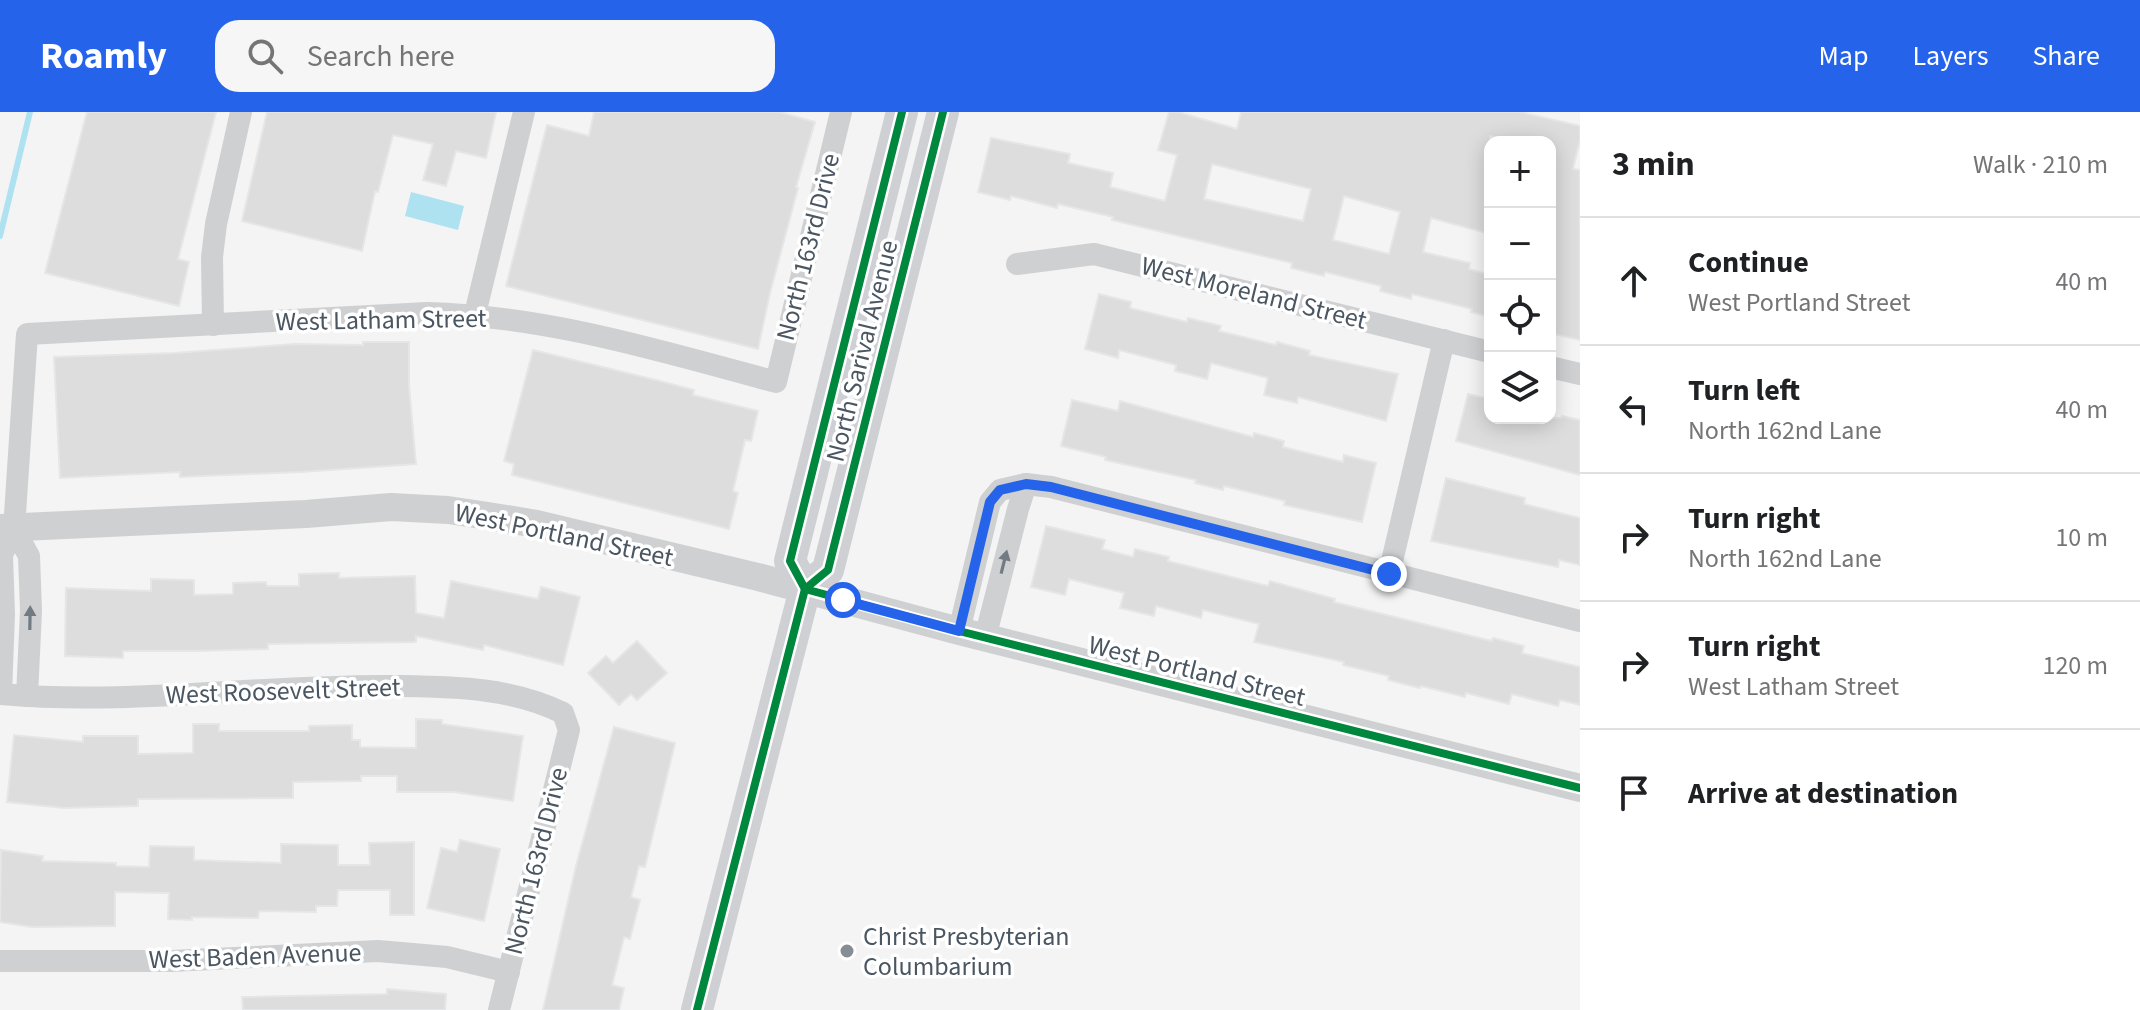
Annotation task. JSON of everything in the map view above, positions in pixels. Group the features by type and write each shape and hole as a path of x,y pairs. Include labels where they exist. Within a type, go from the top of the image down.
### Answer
{"main road":[{"name":"North Sarival Avenue","path":"805,589 790,561 902,112"},
{"path":"921,198 928,112"},
{"name":"North Sarival Avenue","path":"697,1010 805,589 828,570 943,112"}],"street":[{"path":"213,325 212,257 216,224 241,112"},
{"path":"475,314 524,112"},
{"name":"North 163rd Drive","path":"776,382 841,112"},
{"name":"West Moreland Street","path":"1017,264 1094,254 1484,350"},
{"name":"West Latham Street","path":"7,528 27,334 411,314 475,314 580,331 776,382"},
{"path":"1389,574 1444,340"},
{"path":"1556,368 1580,374"},
{"path":"972,634 1026,484 1051,487 1580,621"},
{"name":"West Portland Street","path":"7,528 391,507 448,510 537,524 805,589 1580,788"},
{"path":"1,694 4,614 2,555 7,528"},
{"path":"7,528 29,556 31,611 27,696"},
{"name":"West Roosevelt Street","path":"1,694 105,697 340,685 479,688 544,703 563,713"},
{"name":"North 163rd Drive","path":"499,1010 569,730 563,713"},
{"name":"West Baden Avenue","path":"0,961 171,961 378,951 447,957 509,972"}],"water":[{"path":"411,192 464,206 458,230 405,216"}],"building":[{"path":"87,112 216,112 178,259 189,262 179,306 45,273"},
{"path":"267,112 496,112 486,158 456,151 446,186 423,180 433,144 393,135 378,192 375,191 362,251 242,221"},
{"path":"594,112 779,112 815,122 796,187 758,349 506,286 547,125 589,136"},
{"path":"1169,112 1237,129 1241,112 1520,112 1580,126 1573,169 1580,170 1580,340 1556,334 1556,136 1484,136 1484,232 1431,218 1423,252 1470,263 1469,269 1484,273 1484,315 1471,312 1472,309 1412,294 1411,299 1380,291 1381,286 1325,272 1324,276 1291,268 1292,263 1112,220 1113,217 1058,204 1057,208 1011,196 1010,200 978,192 991,138 1070,154 1068,163 1113,173 1110,187 1165,201 1177,155 1158,150","holes":["1212,164 1311,189 1303,221 1204,199","1344,196 1400,212 1389,254 1333,240"]},
{"path":"1099,294 1131,302 1130,308 1187,322 1188,318 1221,326 1219,331 1276,345 1277,342 1310,351 1309,355 1398,374 1386,421 1298,397 1297,403 1264,395 1268,378 1211,363 1207,379 1175,371 1176,365 1119,350 1118,358 1085,349"},
{"path":"363,342 409,342 409,385 416,464 180,477 180,472 60,478 54,357 174,353 295,344 363,345"},
{"path":"533,350 694,390 693,395 758,411 751,441 745,440 733,491 738,493 729,529 512,475 514,464 504,461"},
{"path":"1468,394 1484,398 1484,424 1556,424 1556,418 1562,416 1580,420 1580,475 1456,441"},
{"path":"1072,400 1118,411 1120,401 1253,437 1254,433 1284,441 1283,447 1343,462 1344,455 1376,463 1362,522 1284,505 1285,501 1224,486 1223,490 1195,483 1196,480 1105,460 1106,457 1061,446"},
{"path":"1446,478 1525,498 1524,504 1580,518 1580,565 1559,560 1558,567 1431,541"},
{"path":"1046,526 1105,540 1102,549 1133,557 1135,549 1169,557 1168,561 1268,586 1270,581 1335,599 1334,602 1524,646 1522,653 1580,667 1580,705 1560,700 1558,706 1512,694 1509,704 1466,693 1465,697 1420,688 1388,680 1389,676 1343,665 1344,662 1254,642 1259,624 1203,610 1201,618 1156,606 1154,616 1120,608 1124,593 1069,579 1065,595 1031,587"},
{"path":"339,573 339,578 415,576 416,613 444,618 451,581 538,599 541,587 580,597 563,665 484,645 483,650 416,636 416,642 268,644 268,649 123,651 123,658 65,656 66,588 151,591 151,579 194,580 194,595 233,594 233,583 266,582 267,586 299,586 299,574"},
{"path":"637,641 667,673 637,700 631,694 619,705 588,673 606,656 613,663"},
{"path":"416,719 442,720 442,724 523,736 513,801 454,792 397,792 397,776 361,776 361,781 293,782 293,798 138,799 138,806 64,808 7,802 14,735 83,742 83,736 138,736 138,754 193,753 193,724 219,724 219,731 309,731 309,726 352,725 352,740 360,740 360,747 416,748"},
{"path":"614,727 675,743 645,867 639,866 631,897 640,900 630,939 624,937 612,985 624,988 619,1010 543,1010 576,866"},
{"path":"460,840 500,849 484,921 427,908 441,848 457,852"},
{"path":"414,842 414,915 390,915 390,890 338,890 337,906 316,906 316,912 259,911 258,918 192,917 192,920 168,919 169,893 115,892 115,926 32,927 0,922 1,850 43,856 42,861 149,867 150,846 194,847 194,860 281,863 281,844 338,845 338,865 370,865 369,843"},
{"path":"387,989 446,994 445,1010 243,1010 242,997 387,994"}],"waterway":[{"path":"0,236 30,112"}],"cycle path":[{"path":"805,589 790,561 902,112"},
{"path":"697,1010 805,589 828,570 943,112"},
{"path":"805,589 1580,788"}],"place":[{"name":"Christ Presbyterian Columbarium","path":"847,951"}],"route":[{"path":"843,600 959,631 990,502 1000,490 1026,484 1051,487 1389,574"}]}
